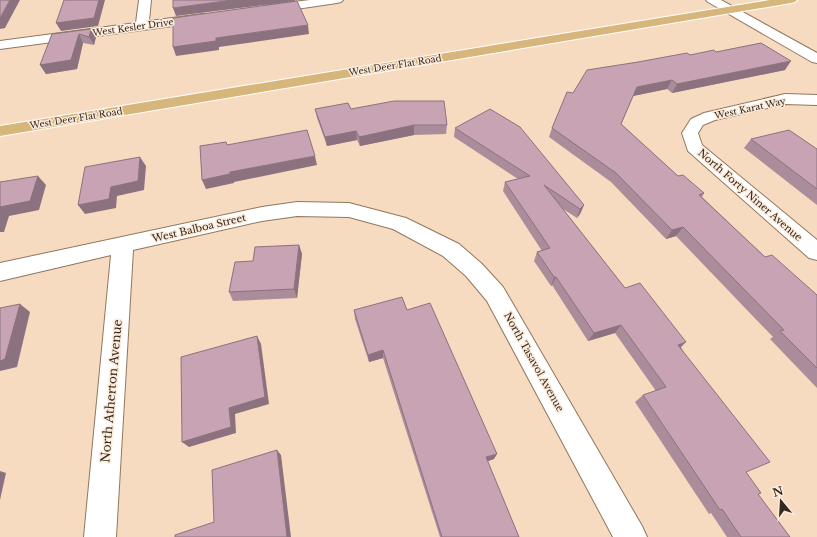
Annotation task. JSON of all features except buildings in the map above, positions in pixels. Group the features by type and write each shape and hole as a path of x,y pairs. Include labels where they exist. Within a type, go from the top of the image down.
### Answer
{"main road":[{"name":"West Deer Flat Road","path":"0,131 790,0"}],"street":[{"path":"142,26 145,0"},
{"path":"258,11 336,0"},
{"path":"712,0 817,59"},
{"name":"West Kesler Drive","path":"0,45 212,17"},
{"name":"West Karat Way","path":"690,133 697,122 710,116 785,99 817,100"},
{"name":"North Forty Niner Avenue","path":"690,133 694,147 817,252"},
{"name":"West Balboa Street","path":"0,272 262,214 297,209 349,210 399,223"},
{"name":"North Tasavol Avenue","path":"399,223 451,250 474,270 495,294 631,537"},
{"name":"North Atherton Avenue","path":"100,537 123,245"}]}
